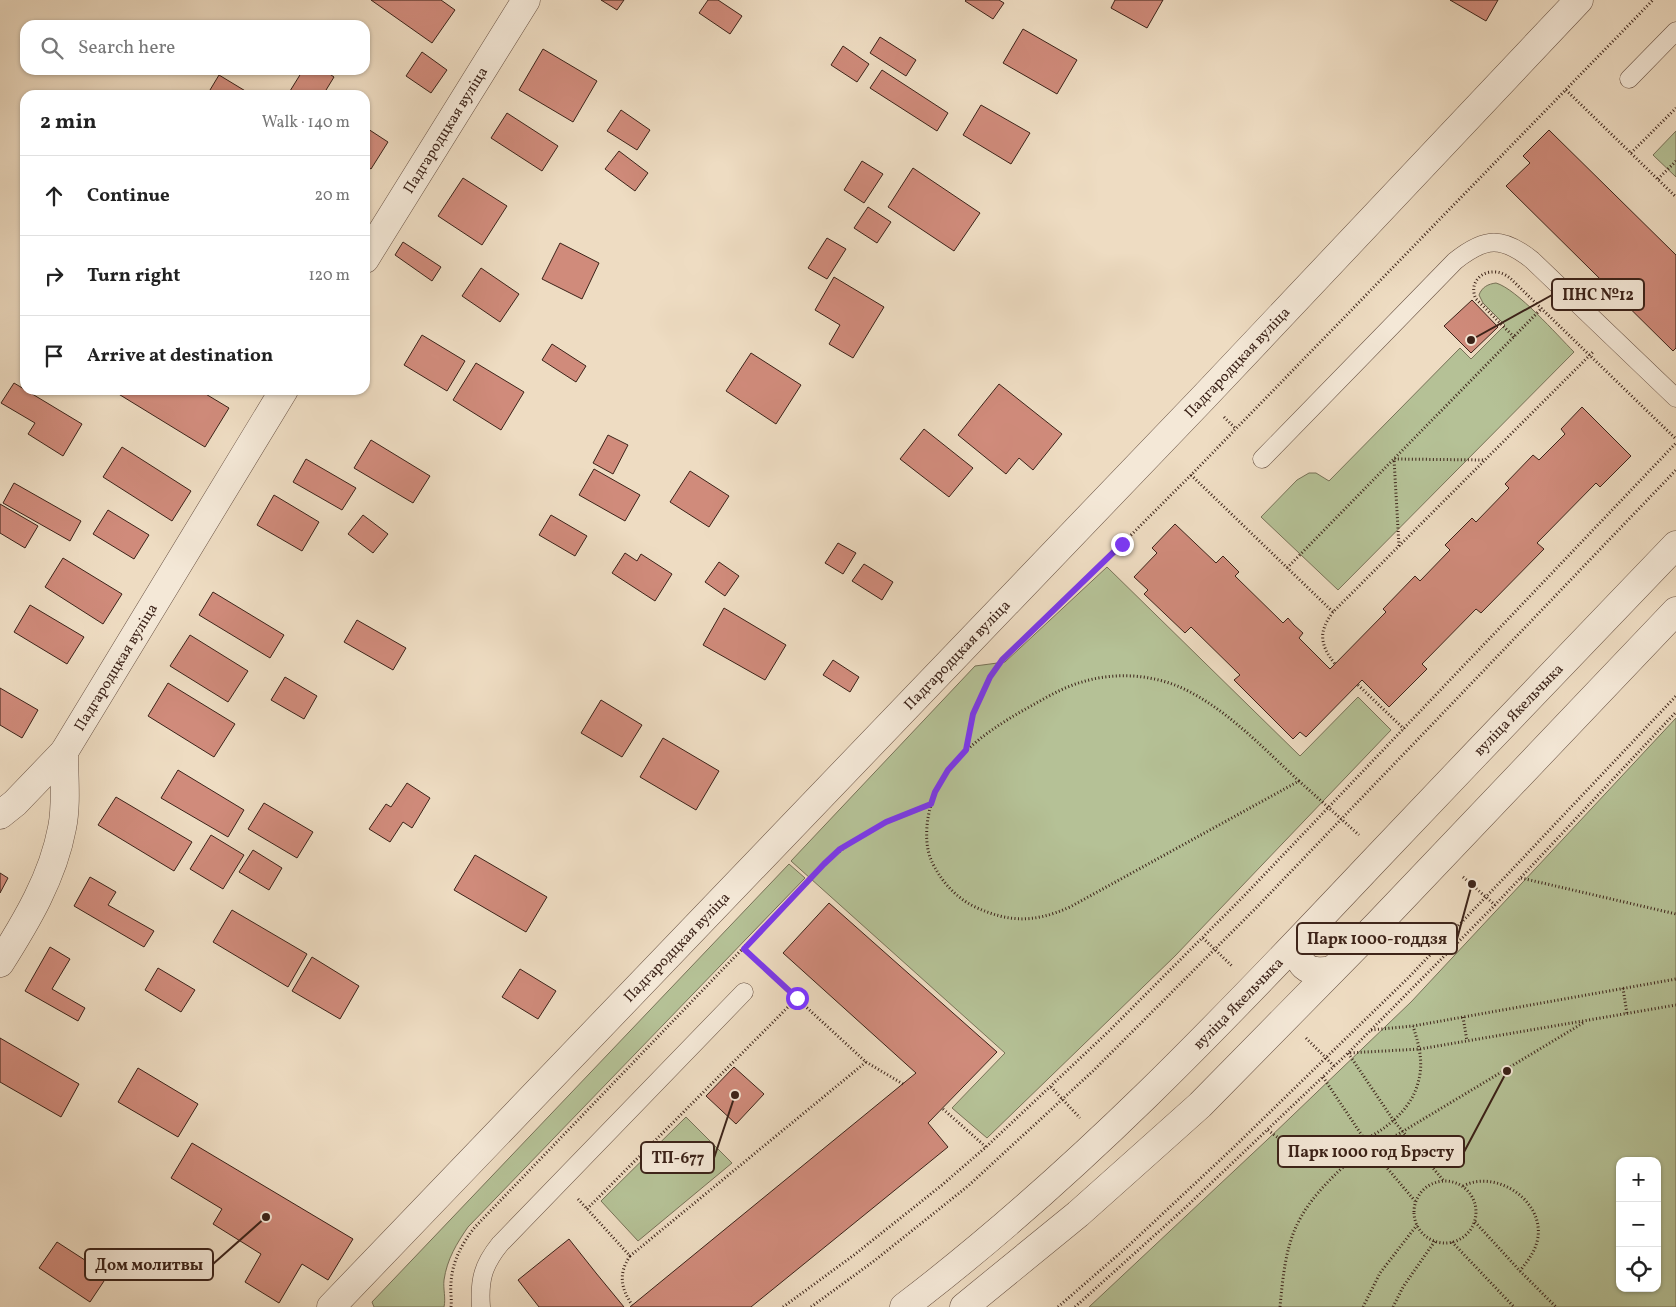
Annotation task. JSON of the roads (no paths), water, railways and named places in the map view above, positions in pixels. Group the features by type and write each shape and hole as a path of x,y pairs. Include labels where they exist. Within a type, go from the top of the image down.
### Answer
{"street":[{"name":"Падгародцкая вуліца","path":"370,250 526,0"},
{"name":"Падгародцкая вуліца","path":"331,1307 1204,397 1579,0"},
{"name":"Падгародцкая вуліца","path":"0,815 15,803 64,752 281,395"},
{"name":"вуліца Якельчыка","path":"904,1307 987,1241 1101,1140 1206,1037 1676,545"},
{"path":"964,1307 1048,1239 1200,1104 1441,858 1676,611"},
{"path":"0,963 39,895 56,850 62,828 64,808 64,752"},
{"path":"1301,939 1298,948 1302,964 1309,970 1316,972 1332,970"},
{"path":"1206,1037 1223,1028 1234,1030 1239,1034 1244,1044 1244,1049 1237,1067"}],"lane":[{"path":"1629,79 1676,32"},
{"path":"1262,459 1455,261 1481,244 1494,242 1508,244 1532,260 1676,398"},
{"path":"481,1307 482,1272 489,1258 500,1244 744,992"}],"place":[{"name":"ПНС №12","path":"1471,340"},
{"name":"Парк 1000-годдзя","path":"1472,884"},
{"name":"Парк 1000 год Брэсту","path":"1507,1071"},
{"name":"ТП-677","path":"735,1095"},
{"name":"Дом молитвы","path":"266,1217"}]}
